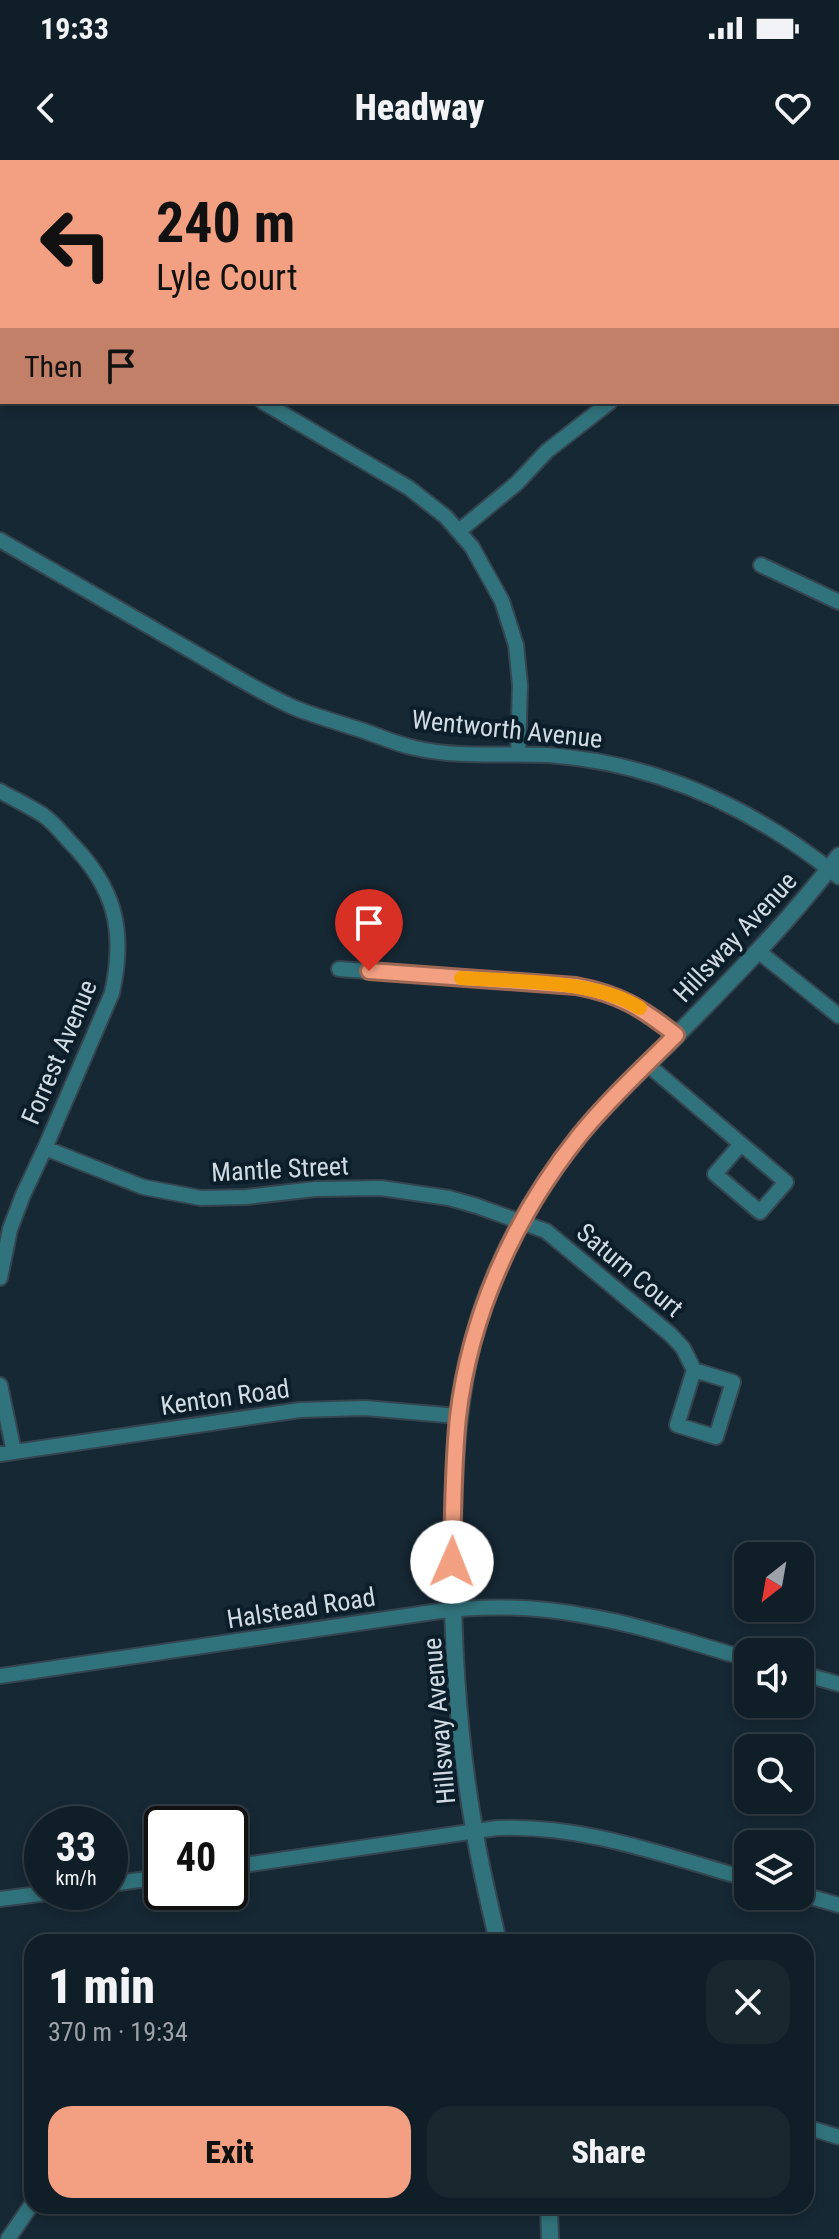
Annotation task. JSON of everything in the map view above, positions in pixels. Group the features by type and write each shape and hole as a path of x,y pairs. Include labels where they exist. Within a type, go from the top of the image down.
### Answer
{"street":[{"path":"266,404 409,488 459,531 472,547 493,581 511,624 519,663 518,754"},
{"path":"459,531 517,483 547,451 607,404"},
{"name":"Wentworth Avenue","path":"0,540 249,684 295,707 414,748 604,762 669,780 755,818 836,867"},
{"path":"761,565 839,602"},
{"name":"Forrest Avenue","path":"0,791 46,817 99,877 111,899 116,921 117,972 112,993 23,1195 10,1229 0,1278"},
{"name":"Hillsway Avenue","path":"496,1934 474,1831 458,1692 453,1609 458,1416 466,1367 481,1314 522,1222 581,1134 836,867"},
{"path":"758,951 839,1016"},
{"path":"339,969 576,986 601,991 636,1005 676,1035"},
{"path":"647,1064 786,1182 760,1212 715,1174 741,1144"},
{"name":"Mantle Street","path":"45,1148 119,1179 172,1194 223,1199 315,1189 381,1188 449,1198 522,1222"},
{"name":"Saturn Court","path":"522,1222 546,1231 671,1335 683,1348 694,1370"},
{"path":"694,1370 733,1382 716,1437 677,1425 694,1370"},
{"path":"0,1385 7,1453"},
{"name":"Kenton Road","path":"7,1453 300,1410 365,1408 458,1416"},
{"name":"Halstead Road","path":"0,1676 453,1609 502,1607 589,1616 734,1655"},
{"path":"814,1677 839,1684"},
{"path":"248,1864 474,1831 522,1827 582,1833 734,1875"},
{"path":"0,1899 24,1896"},
{"path":"814,1898 839,1905"},
{"path":"814,2129 839,2137"},
{"path":"8,2239 25,2214"},
{"path":"549,2214 550,2239"}],"slow traffic":[{"path":"461,978 576,986 601,991 640,1008"}],"route":[{"path":"369,971 576,986 601,991 636,1005 676,1035 597,1116 566,1153 537,1196 500,1267 481,1314 462,1391 454,1470 452,1562"}]}
